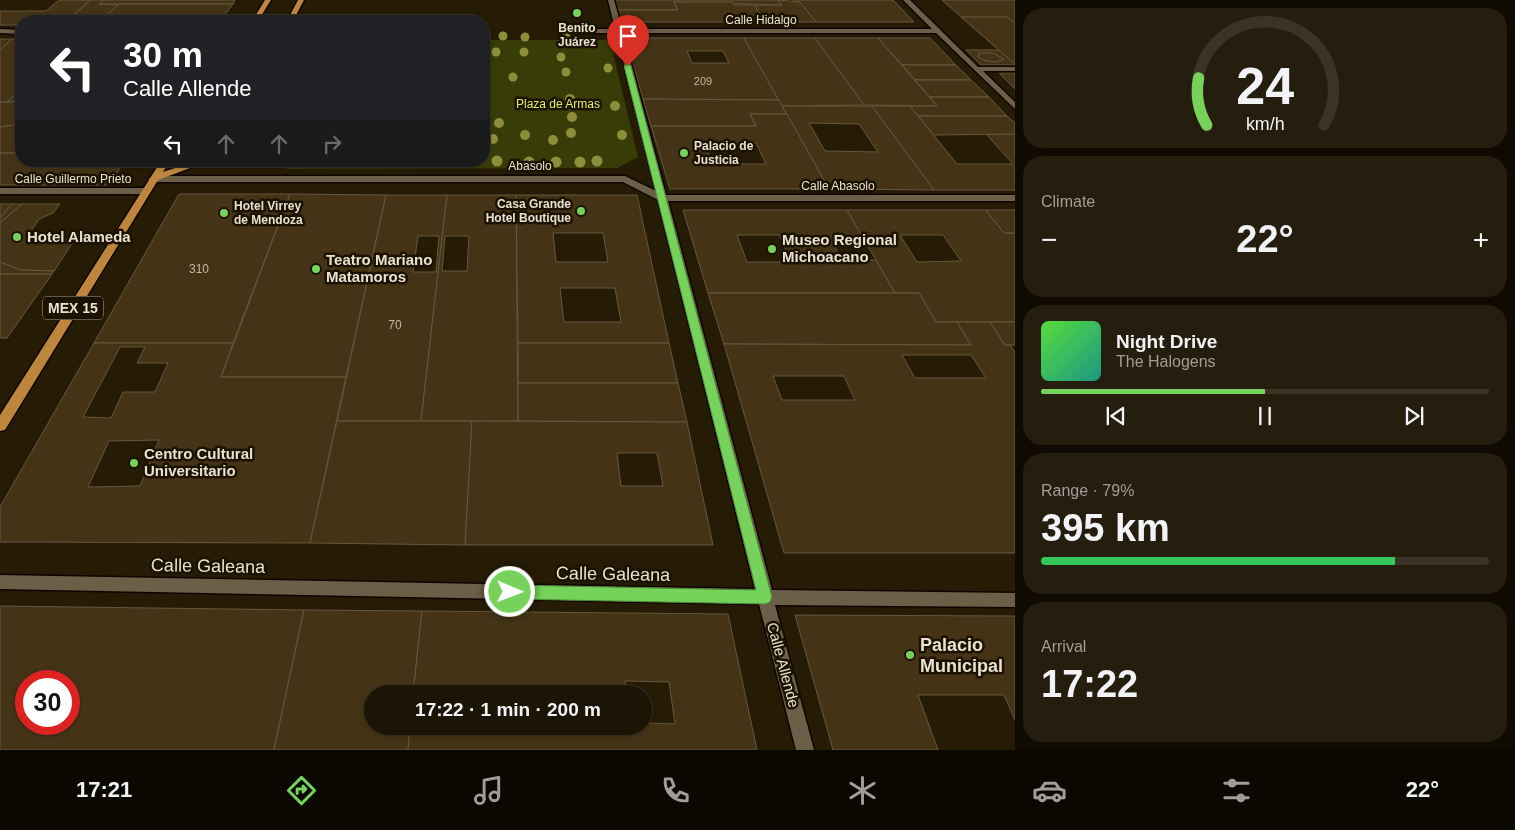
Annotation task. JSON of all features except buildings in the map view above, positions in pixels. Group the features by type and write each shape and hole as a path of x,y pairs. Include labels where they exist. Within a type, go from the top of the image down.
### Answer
{"main road":[{"path":"259,15 268,0"},
{"path":"293,15 301,0"},
{"path":"146,191 162,167"},
{"path":"153,179 188,167"},
{"name":"MEX 15","path":"0,426 146,191"}],"street":[{"name":"Calle Allende","path":"611,0 805,750"},
{"path":"906,0 1015,108"},
{"name":"Calle Hidalgo","path":"584,31 938,31"},
{"path":"0,32 15,32"},
{"path":"976,69 1015,69"},
{"name":"Abasolo","path":"153,179 625,179 662,198"},
{"name":"Calle Guillermo Prieto","path":"0,191 146,191"},
{"name":"Calle Abasolo","path":"662,198 1015,198"},
{"name":"Calle Galeana","path":"0,582 1015,600"}],"green space":[{"name":"Plaza de Armas","path":"490,40 610,40 638,157 617,168 287,169 284,167 490,167"}],"place":[{"name":"Benito Juárez","path":"577,13"},
{"name":"Palacio de Justicia","path":"684,153"},
{"name":"Casa Grande Hotel Boutique","path":"581,211"},
{"name":"Hotel Virrey de Mendoza","path":"224,213"},
{"name":"Hotel Alameda","path":"17,237"},
{"name":"Museo Regional Michoacano","path":"772,249"},
{"name":"Teatro Mariano Matamoros","path":"316,269"},
{"name":"Centro Cultural Universitario","path":"134,463"},
{"name":"Palacio Municipal","path":"910,655"}],"route":[{"path":"510,592 765,597 628,66"}]}
